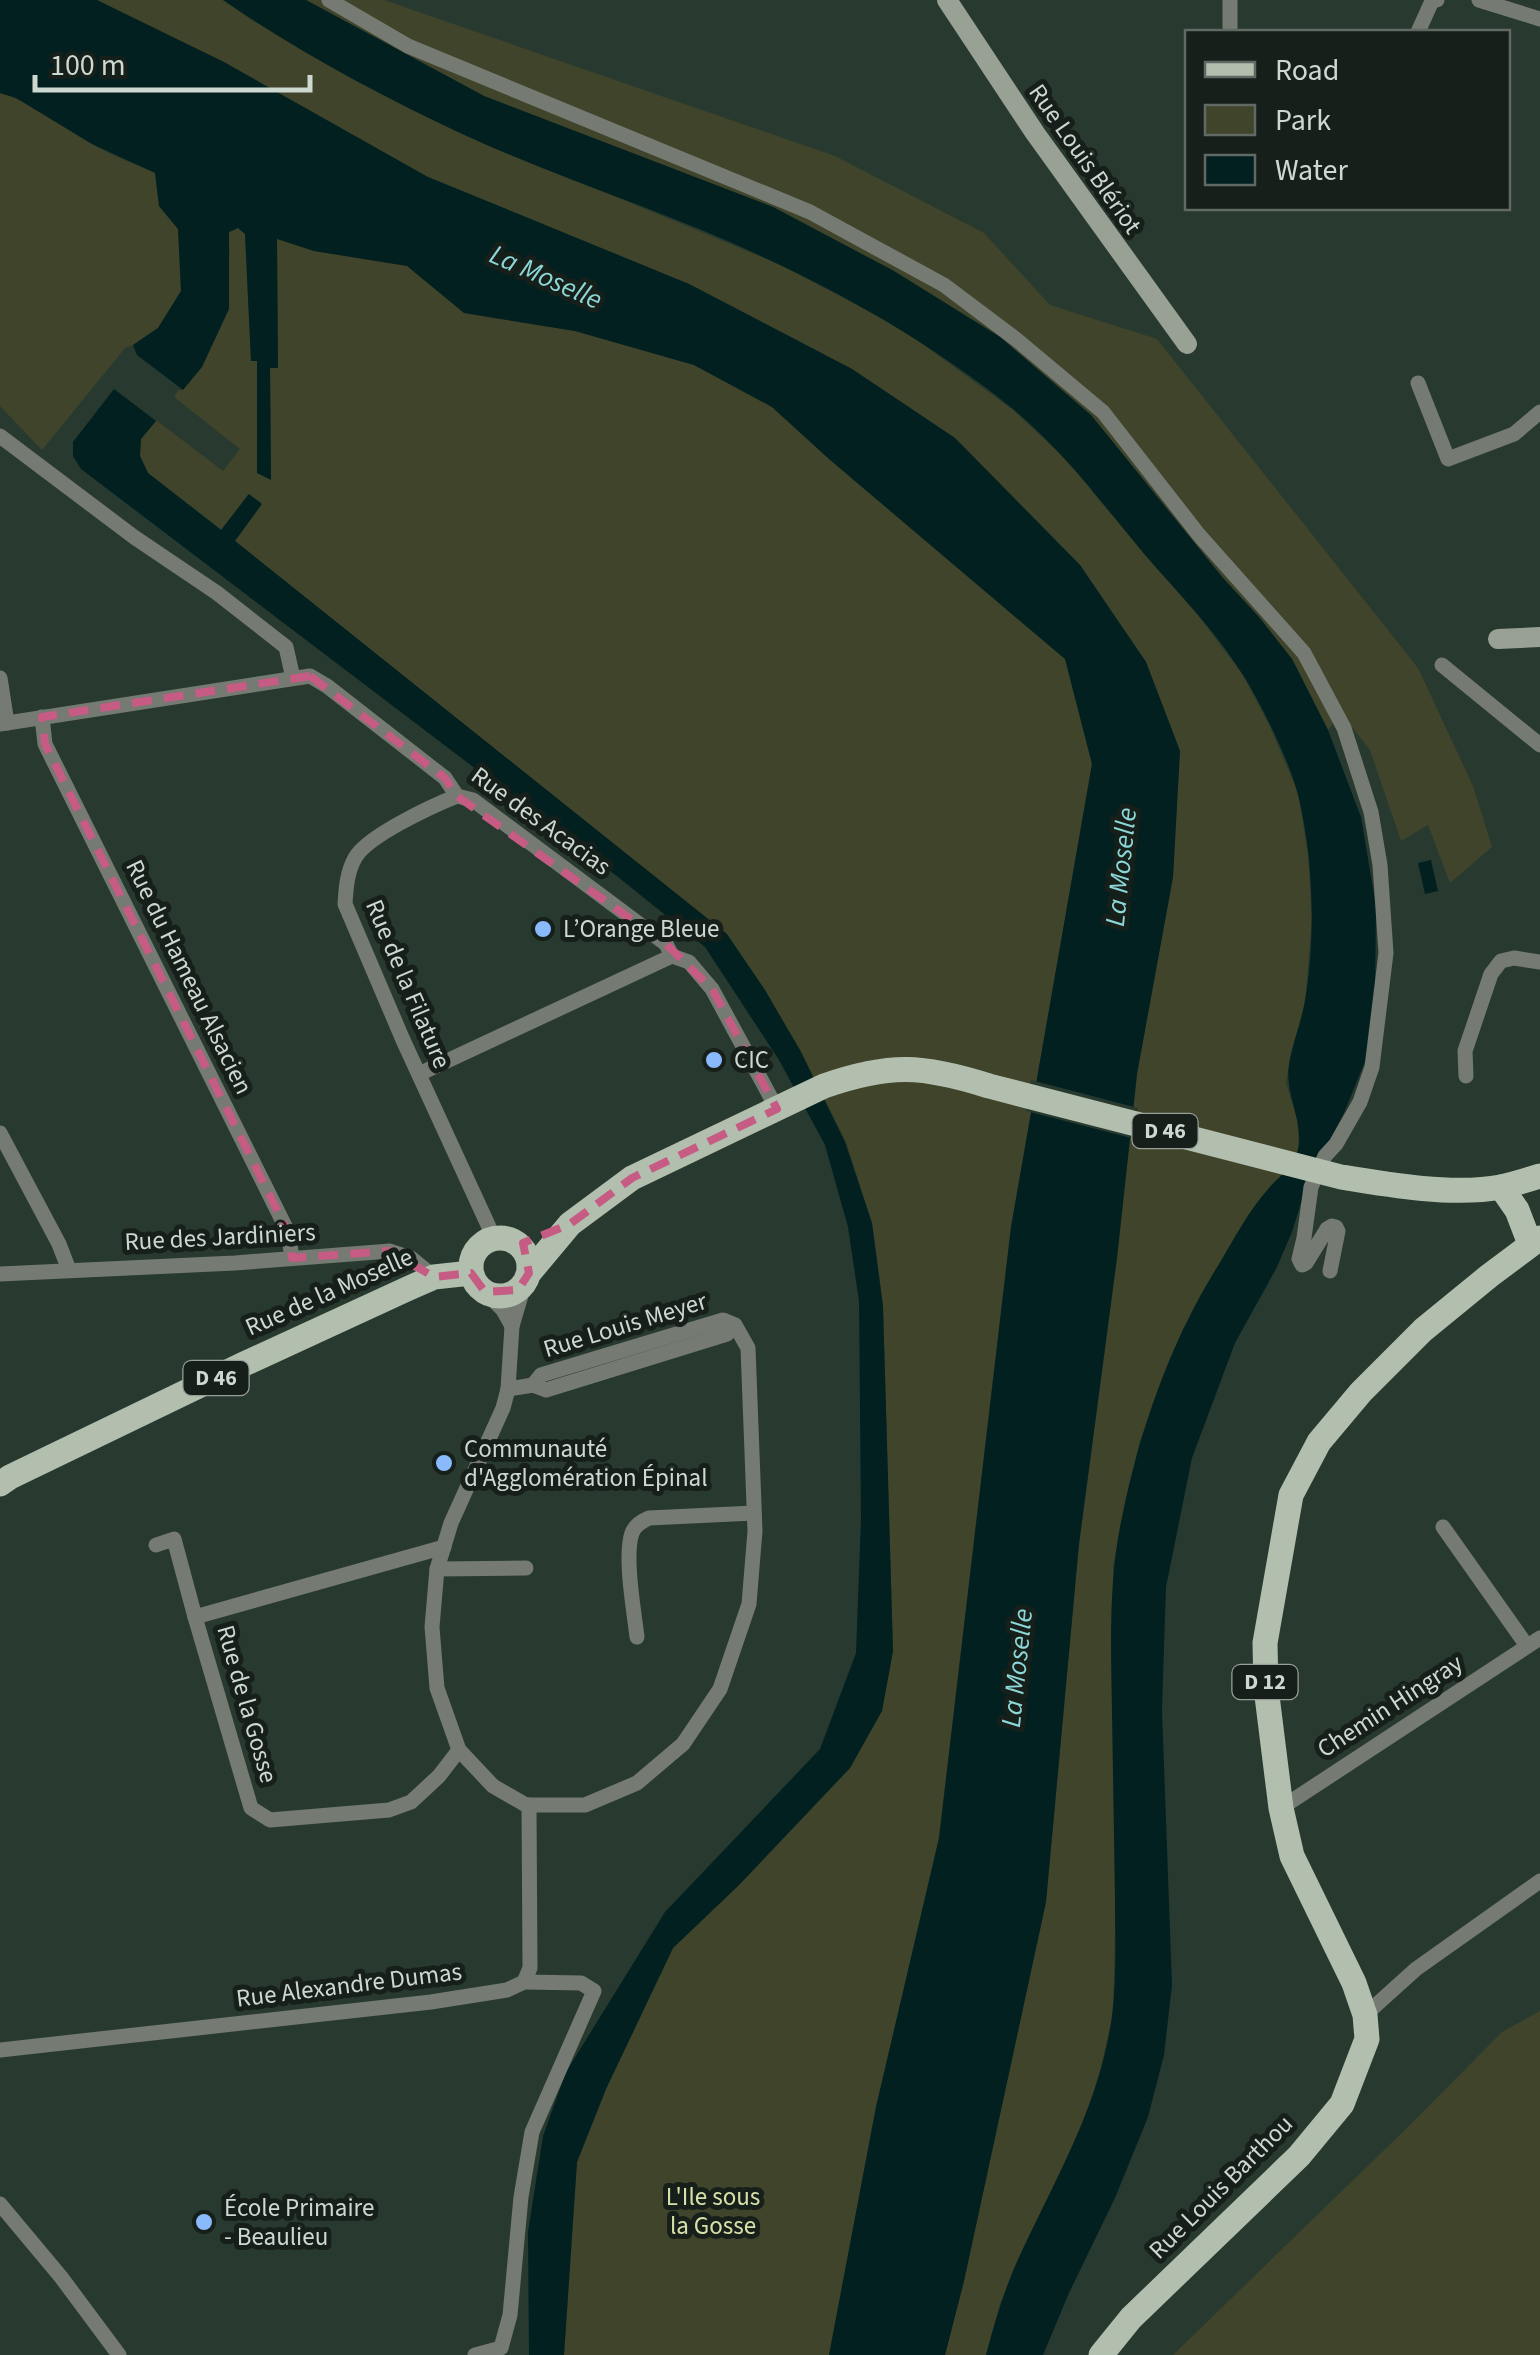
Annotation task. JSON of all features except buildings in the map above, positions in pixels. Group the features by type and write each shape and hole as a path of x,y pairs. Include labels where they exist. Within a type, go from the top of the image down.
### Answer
{"main road":[{"name":"D 46","path":"783,1106 854,1076 887,1069 921,1070 954,1075 1341,1177 1464,1191 1502,1187 1540,1176"},
{"path":"527,1278 570,1224 632,1178 783,1106"},
{"name":"D 46","path":"1422,1187 1500,1176 1540,1164"},
{"name":"Rue Louis Barthou","path":"1101,2355 1131,2318 1300,2156 1342,2104 1367,2039 1365,2016 1354,1983 1292,1856 1266,1688 1265,1643 1291,1495 1319,1442 1361,1392 1424,1330 1509,1260 1536,1232 1502,1187"},
{"path":"478,1282 471,1261 484,1242 570,1224"},
{"path":"506,1240 526,1252 530,1262 527,1278"},
{"name":"Rue de la Moselle","path":"0,1484 244,1364 434,1277 478,1282 496,1296 518,1290 527,1278"}],"street":[{"path":"329,0 408,46 810,212 944,285 1103,412 1199,535 1304,653 1344,728 1371,812 1386,938 1372,1068 1360,1102 1325,1156 1311,1187 1299,1260 1302,1265 1306,1263 1328,1229 1336,1227 1330,1271"},
{"name":"Rue Louis Blériot","path":"947,0 1035,133 1187,344"},
{"path":"1230,0 1230,30"},
{"path":"1419,30 1432,1 1437,0"},
{"path":"1479,0 1540,18"},
{"path":"1418,383 1448,459 1514,434 1540,412"},
{"path":"0,436 286,647 293,678 3,724 0,678"},
{"path":"1498,639 1540,637"},
{"path":"1442,665 1540,745"},
{"name":"Rue des Acacias","path":"293,678 310,676 327,686 445,778 457,796 473,800 666,944 672,956 688,962 712,989 783,1106"},
{"name":"Rue du Hameau Alsacien","path":"42,717 45,744 288,1232 292,1258"},
{"name":"Rue de la Filature","path":"457,796 370,841 357,853 346,882 345,904 419,1074 506,1240"},
{"path":"419,1074 672,956"},
{"path":"1466,1076 1465,1052 1491,974 1502,961 1514,958 1540,962"},
{"path":"0,1133 69,1270"},
{"name":"Rue des Jardiniers","path":"0,1274 390,1251 411,1258 434,1277"},
{"name":"Rue Louis Meyer","path":"508,1388 534,1385 546,1390 727,1334 735,1325 748,1348 755,1531 749,1604 720,1689 683,1744 637,1783 586,1805 530,1805 493,1786 459,1750 436,1688 432,1627 437,1569 469,1480 504,1408 512,1326 527,1278"},
{"name":"Rue Louis Meyer","path":"478,1282 512,1326"},
{"path":"637,1637 630,1565 632,1534 638,1524 649,1518 754,1512"},
{"name":"Chemin Hingray","path":"1284,1805 1534,1642 1443,1527"},
{"name":"Rue de la Gosse","path":"156,1546 174,1539 250,1808 270,1820 389,1810 411,1802 459,1750"},
{"name":"Rue de la Gosse","path":"195,1617 444,1546"},
{"path":"437,1569 526,1568"},
{"path":"524,1982 530,1968 530,1805"},
{"path":"1365,2016 1416,1969 1540,1881"},
{"name":"Rue Alexandre Dumas","path":"0,2050 431,2002 507,1990 524,1982 581,1983 594,1991 532,2132 521,2196 510,2315 502,2348 475,2355"},
{"path":"0,2204 62,2277 119,2355"}],"highlighted area":[{"path":"310,676 445,778 457,796 666,944 712,989 777,1109 632,1178 570,1224 523,1243 529,1273 518,1290 485,1292 471,1273 434,1277 390,1251 292,1258 288,1232 45,744 42,717"}],"green space":[{"path":"97,0 223,0 252,20 463,134 781,265 902,329 1013,410 1075,468 1243,675 1298,792 1308,855 1312,919 1305,1002 1286,1083 1297,1119 1299,1149 1183,1329 1139,1443 1113,1565 1113,2014 1086,2117 1020,2256 1000,2304 986,2355 945,2355 1046,1902 1079,1544 1137,1074 1173,877 1180,751 1146,662 1080,565 955,438 852,369 689,284 428,177"},
{"path":"306,0 384,0 835,156 984,233 1050,305 1157,339 1418,668 1473,786 1492,847 1450,883 1428,825 1401,841 1370,750 1341,713 1328,730 1295,664 1091,415 1000,337 894,271 773,207 484,96"},
{"path":"0,93 35,108 106,151 155,172 159,206 178,229 181,291 158,328 125,348 42,450 0,406"},
{"name":"L'Ile sous la Gosse","path":"238,228 245,234 251,360 257,360 257,473 271,479 270,368 278,367 277,238 314,251 408,266 464,313 575,331 694,365 772,407 1065,659 1092,764 1011,1227 939,1838 876,2107 829,2355 564,2355 577,2162 606,2089 673,1948 850,1768 882,1710 893,1651 883,1306 872,1223 846,1142 800,1050 726,934 234,540 261,503 248,494 222,530 148,473 140,456 141,439 156,420 223,471 240,449 174,397 183,390 230,253 229,232"},
{"path":"1540,2011 1540,2355 1173,2355 1502,2032"}],"water":[{"name":"La Moselle","path":"0,0 97,0 224,62 428,177 689,284 852,369 955,438 1080,565 1146,662 1180,751 1173,877 1137,1074 1079,1544 1046,1902 945,2355 829,2355 876,2107 939,1838 1011,1227 1092,764 1065,659 772,407 694,365 575,331 464,313 407,266 314,251 277,239 278,368 270,368 271,480 257,473 257,361 251,361 245,234 238,228 229,232 229,309 202,367 183,390 137,355 133,345 158,328 181,291 178,229 159,206 155,173 92,144 16,98 0,93"},
{"path":"223,0 306,0 484,96 773,207 894,271 1000,337 1091,415 1292,659 1328,730 1361,817 1376,906 1375,992 1366,1059 1344,1113 1307,1183 1276,1269 1235,1343 1192,1458 1166,1587 1162,1710 1172,1985 1164,2055 1148,2117 1043,2355 986,2355 1015,2267 1087,2109 1112,2016 1115,1940 1111,1615 1122,1517 1148,1418 1186,1323 1248,1215 1292,1164 1299,1142 1288,1076 1308,981 1312,900 1307,846 1294,781 1257,699 1219,641 1066,461 987,388 902,331 812,281 703,231 460,133 339,71"},
{"path":"114,389 156,421 141,439 140,456 148,473 221,530 249,494 262,504 235,541 727,934 800,1050 845,1142 872,1223 883,1306 893,1651 882,1711 850,1768 673,1948 606,2089 577,2162 564,2355 529,2355 528,2232 543,2136 566,2072 665,1912 820,1749 856,1653 861,1519 859,1301 848,1227 825,1145 779,1060 705,947 81,469 73,456 73,442"},
{"path":"1431,860 1438,891 1425,894 1418,863"}],"pier":[{"path":"1031,1080 1138,1108 1135,1139 1026,1111"}],"place":[{"name":"L’Orange Bleue","path":"543,929"},
{"name":"CIC","path":"714,1060"},
{"name":"Communauté d'Agglomération Épinal","path":"444,1463"},
{"name":"École Primaire - Beaulieu","path":"204,2222"}]}
